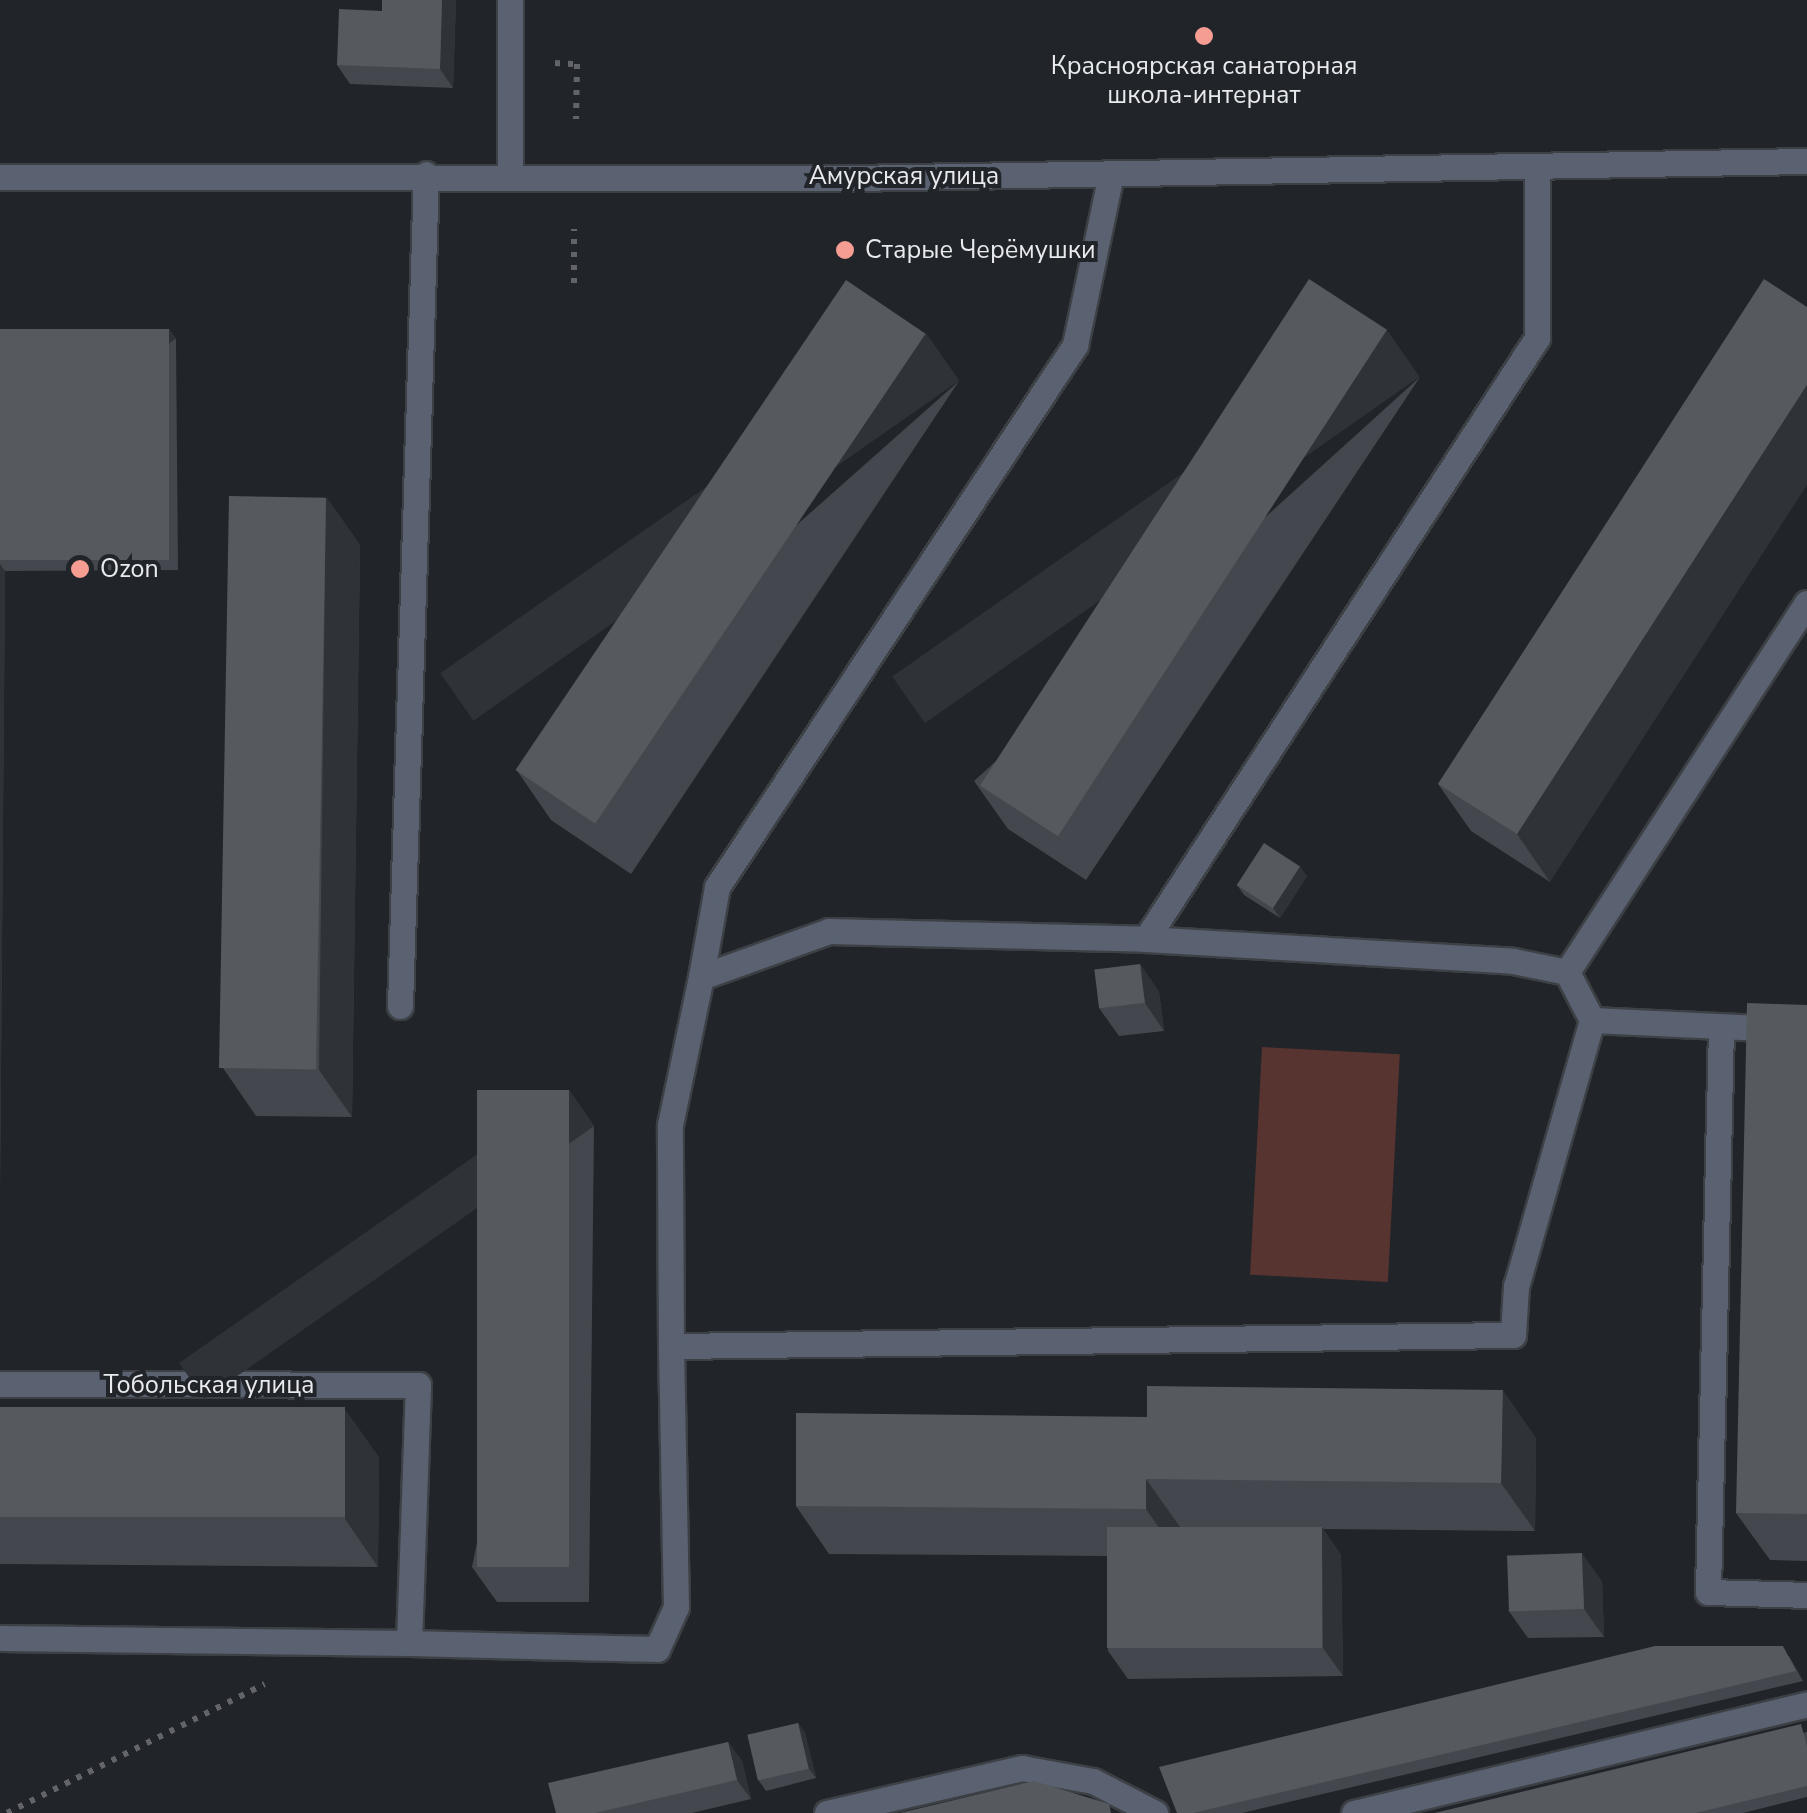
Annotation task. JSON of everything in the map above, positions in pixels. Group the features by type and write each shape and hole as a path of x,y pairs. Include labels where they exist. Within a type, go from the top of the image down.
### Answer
{"street":[{"path":"510,0 510,174"},
{"name":"Амурская улица","path":"0,177 1111,174 1807,161"},
{"path":"1146,939 1537,338 1537,166"},
{"path":"400,1006 426,174"},
{"path":"0,1638 657,1648 676,1607 670,1125 717,887 1075,345 1111,174"},
{"path":"1567,972 1807,603"},
{"path":"701,976 828,931 1146,939 1513,962 1567,972"},
{"path":"671,1346 1512,1335 1516,1286 1592,1020 1567,972"},
{"path":"1592,1020 1807,1030"},
{"path":"1721,1027 1708,1592 1807,1595"},
{"name":"Тобольская улица","path":"0,1384 418,1385 409,1644"},
{"path":"1354,1813 1807,1704"},
{"path":"827,1813 1022,1768 1093,1781 1156,1813"}],"path":[{"path":"555,63 576,64 576,120"},
{"path":"574,229 574,283"},
{"path":"6,1813 279,1680"}],"shaded area":[{"path":"1262,1047 1400,1054 1388,1282 1250,1275"}],"building":[{"path":"382,0 442,0 440,69 337,65 339,9 382,11"},
{"path":"1309,279 1387,330 1058,836 980,786"},
{"path":"1764,279 1807,307 1807,385 1517,834 1438,784"},
{"path":"846,280 926,334 595,824 516,770"},
{"path":"0,329 169,329 169,560 0,560"},
{"path":"229,496 326,498 316,1070 219,1068"},
{"path":"1264,843 1300,866 1273,908 1237,885"},
{"path":"1140,964 1145,1003 1099,1008 1094,970"},
{"path":"1747,1003 1807,1005 1807,1514 1736,1513"},
{"path":"477,1090 569,1090 569,1567 477,1567"},
{"path":"1147,1386 1503,1390 1501,1483 1146,1479 1146,1509 796,1506 796,1413 1147,1417"},
{"path":"0,1407 345,1407 345,1517 0,1517"},
{"path":"1107,1527 1322,1527 1322,1648 1107,1648"},
{"path":"1582,1553 1584,1609 1509,1612 1507,1556"},
{"path":"1655,1646 1783,1646 1796,1671 1193,1813 1177,1813 1159,1767"},
{"path":"798,1723 809,1769 758,1780 747,1735"},
{"path":"1801,1724 1807,1746 1807,1786 1696,1813 1435,1813"},
{"path":"728,1742 737,1780 595,1813 556,1813 548,1783"},
{"path":"1034,1781 1109,1804 1111,1813 900,1813"}],"place":[{"name":"Красноярская санаторная школа-интернат","path":"1204,36"},
{"name":"Старые Черёмушки","path":"845,250"},
{"name":"Ozon","path":"80,569"}]}
